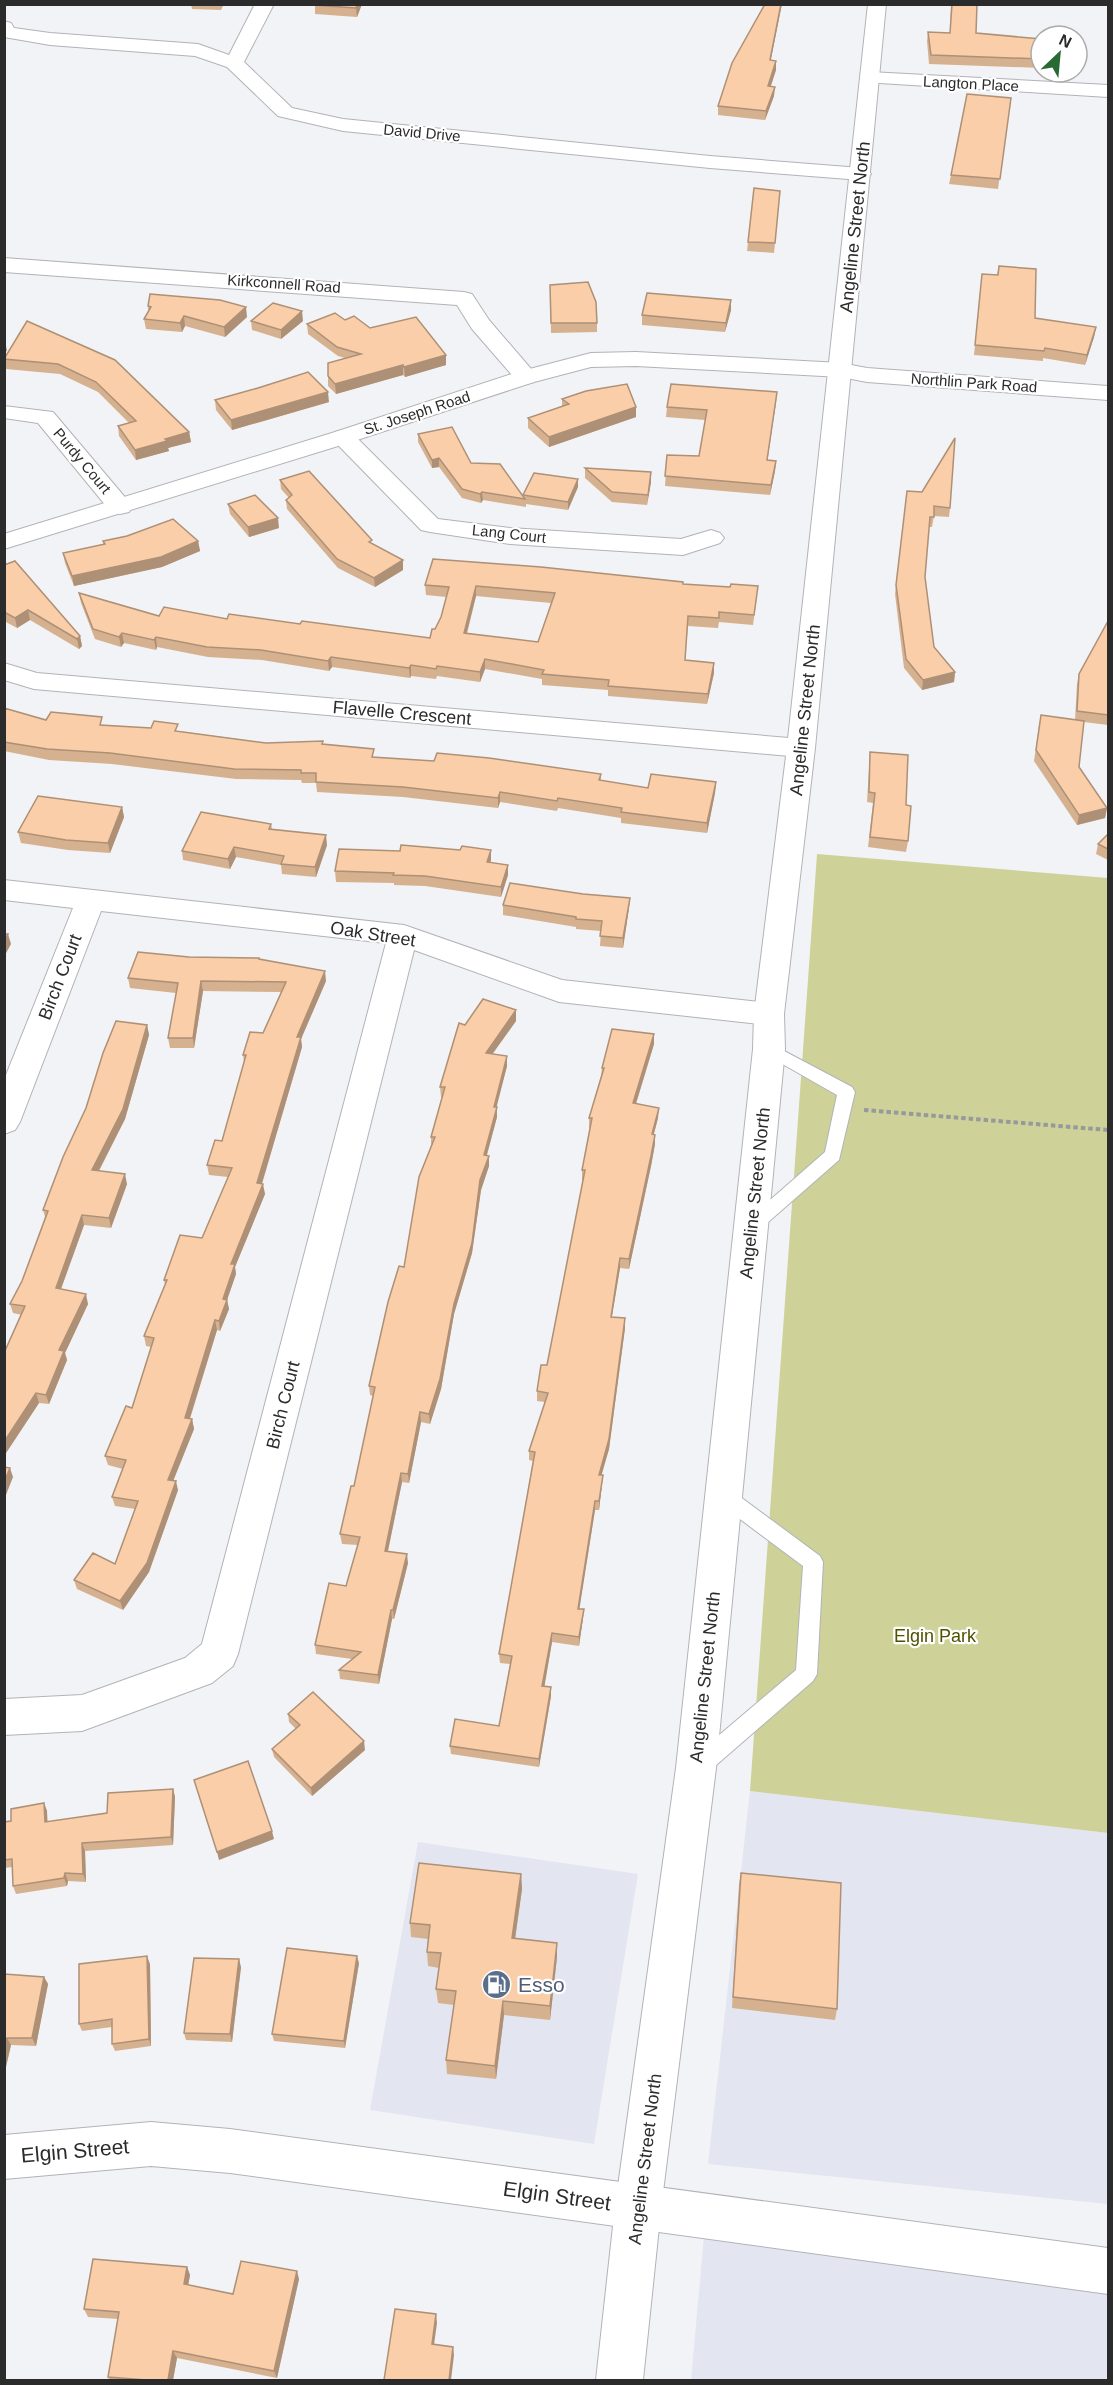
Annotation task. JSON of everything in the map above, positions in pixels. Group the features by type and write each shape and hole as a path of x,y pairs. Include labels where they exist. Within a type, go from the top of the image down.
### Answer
{"street":[{"path":"234,63 265,4"},
{"name":"Angeline Street North","path":"619,2380 638,2208 696,1768 752,1226 769,1031 841,370 877,4"},
{"name":"David Drive","path":"6,22 50,39 198,50 234,63 285,112 343,125 710,162 861,174"},
{"name":"Langton Place","path":"870,78 1108,91"},
{"name":"Kirkconnell Road","path":"4,265 408,293 464,299 480,324 526,376"},
{"name":"St. Joseph Road","path":"4,542 343,437 526,376 591,360 636,359 841,370"},
{"name":"Northlin Park Road","path":"841,370 870,375 1108,393"},
{"name":"Purdy Court","path":"7,412 45,417 120,507"},
{"name":"Lang Court","path":"343,437 429,525 510,536 683,547 711,538"},
{"name":"Flavelle Crescent","path":"4,671 34,681 801,748"},
{"name":"Oak Street","path":"4,890 404,935 559,992 769,1031"},
{"name":"Birch Court","path":"4,1122 91,900"},
{"name":"Birch Court","path":"4,1717 82,1713 198,1671 219,1654 396,958 404,935"},
{"name":"Elgin Street","path":"4,2157 151,2144 230,2151 1108,2271"}],"lane":[{"path":"752,1226 833,1155 846,1092 769,1031"},
{"path":"696,1768 806,1674 813,1562 724,1496"}],"path":[{"path":"842,1108 1108,1130"}],"shaded area":[{"path":"750,1791 1108,1833 1108,2204 708,2164"},
{"path":"418,1842 638,1874 594,2144 370,2110"},
{"path":"706,2214 1108,2269 1108,2380 691,2380"}],"green space":[{"name":"Elgin Park","path":"817,854 1108,878 1108,1833 750,1791"}],"building":[{"path":"315,4 357,4 356,8"},
{"path":"765,4 781,4 770,60 776,61 768,86 775,87 766,111 718,106 732,63"},
{"path":"952,4 977,4 976,33 1029,38 1029,59 931,55 928,32 950,33"},
{"path":"967,94 1011,98 1000,179 951,175"},
{"path":"754,188 780,191 775,243 748,242"},
{"path":"999,266 1036,269 1035,318 1096,327 1087,355 1045,348 1044,351 975,345 982,274 998,275"},
{"path":"588,282 596,302 597,323 551,323 550,285"},
{"path":"647,293 731,300 726,323 642,315"},
{"path":"150,294 220,300 246,307 224,327 184,316 180,323 144,319 151,307 148,306"},
{"path":"273,303 302,311 281,330 251,321"},
{"path":"335,313 345,320 354,316 370,328 416,317 446,355 335,384 328,376 328,363 361,354 337,347 307,324"},
{"path":"27,321 115,360 189,432 135,450 118,426 136,421 96,382 58,364 4,359"},
{"path":"308,372 328,392 231,420 215,400 258,388"},
{"path":"627,384 636,407 549,437 528,418 569,404 562,399 586,391"},
{"path":"671,384 777,392 767,460 776,461 771,485 665,476 667,455 699,456 707,410 667,407"},
{"path":"452,427 471,463 500,464 525,499 482,492 480,494 462,489 439,458 432,460 418,434"},
{"path":"955,438 950,508 934,506 934,517 930,517 925,577 934,647 955,672 923,680 906,659 896,585 907,491 922,492"},
{"path":"585,468 651,472 648,495 612,492"},
{"path":"309,471 372,540 369,542 403,560 374,578 337,559 286,500 292,495 280,480"},
{"path":"534,473 578,479 568,502 523,495"},
{"path":"255,495 278,518 248,527 228,504"},
{"path":"173,519 198,541 161,557 72,576 63,553 105,544 103,541 127,536"},
{"path":"433,559 541,567 683,582 683,584 758,586 754,615 719,612 719,618 688,616 685,660 714,663 708,694 608,686 609,680 542,674 544,670 485,659 480,672 437,666 436,669 411,665 409,668 331,657 328,661 261,650 207,647 122,633 119,637 93,629 79,593 159,616 164,607 227,619 229,614 430,638 432,629 435,629 441,617 449,587 425,585","holes":["476,586 555,593 538,642 464,633"]},
{"path":"15,561 80,636 77,639 28,610 15,618 4,612 4,565"},
{"path":"1108,621 1108,715 1077,711 1079,674"},
{"path":"4,708 46,720 51,712 102,717 100,725 151,728 154,721 178,724 175,731 266,743 323,741 322,744 374,749 372,757 434,761 437,753 489,758 601,774 599,780 648,788 651,774 716,782 707,823 621,812 622,808 558,798 557,801 500,792 498,798 403,787 316,782 316,773 301,773 301,770 234,769 110,753 47,749 4,742"},
{"path":"1041,715 1084,721 1079,767 1107,808 1079,815 1036,750"},
{"path":"870,752 908,755 906,805 911,806 908,841 870,837 875,793 869,792"},
{"path":"38,796 122,807 108,843 66,840 18,832"},
{"path":"201,812 271,824 269,829 326,835 315,867 281,864 284,856 234,847 228,859 182,851"},
{"path":"1108,834 1108,849 1098,844"},
{"path":"401,845 460,850 462,846 491,850 487,862 508,865 501,887 425,876 393,875 394,873 335,871 339,849 400,851"},
{"path":"510,883 583,894 630,898 623,938 600,936 602,921 576,919 576,917 503,905"},
{"path":"138,952 189,957 259,958 325,971 297,1037 301,1037 257,1183 263,1184 231,1264 235,1264 223,1299 227,1300 219,1321 215,1320 185,1418 192,1419 168,1480 176,1481 147,1563 120,1601 74,1580 93,1553 115,1564 138,1501 112,1497 126,1460 105,1456 126,1406 132,1408 154,1338 144,1336 167,1280 164,1280 180,1235 202,1238 232,1168 207,1165 215,1140 222,1141 246,1055 243,1055 250,1032 263,1033 286,982 201,981 193,1038 168,1038 178,983 128,978"},
{"path":"483,999 516,1010 486,1053 507,1056 494,1107 497,1107 484,1155 489,1156 480,1180 472,1243 454,1304 440,1379 429,1414 420,1412 408,1474 401,1473 385,1551 407,1554 393,1610 391,1610 378,1675 339,1670 361,1652 315,1645 329,1583 346,1586 360,1537 340,1534 351,1486 354,1486 375,1387 369,1386 388,1302 399,1266 404,1267 419,1177 435,1137 431,1137 445,1087 440,1087 459,1023 465,1025"},
{"path":"116,1021 147,1025 123,1109 92,1170 125,1174 109,1218 82,1215 56,1288 86,1294 59,1350 64,1351 46,1395 36,1393 4,1442 4,1353 25,1306 10,1304 22,1281 48,1211 43,1210 63,1157 86,1108 103,1053"},
{"path":"612,1029 654,1034 633,1103 659,1108 629,1259 620,1258 611,1317 625,1318 609,1439 599,1475 603,1475 599,1501 595,1501 578,1609 584,1609 579,1637 552,1633 542,1686 551,1687 539,1759 450,1746 455,1719 499,1726 512,1656 499,1654 535,1452 529,1451 548,1393 537,1391 541,1365 547,1365 585,1170 582,1170 592,1118 589,1118 604,1068 602,1068"},
{"path":"4,1467 10,1468 4,1482"},
{"path":"313,1692 364,1741 311,1788 272,1749 300,1725 288,1714"},
{"path":"248,1761 272,1831 217,1852 194,1780"},
{"path":"173,1789 171,1837 82,1843 83,1874 65,1873 64,1878 13,1886 12,1859 4,1860 4,1822 11,1821 11,1809 44,1803 45,1822 107,1813 108,1793"},
{"name":"Esso","path":"419,1863 521,1874 512,1938 557,1943 550,2006 503,2001 495,2066 446,2060 456,1991 436,1989 441,1953 427,1952 430,1925 410,1923"},
{"path":"741,1873 841,1883 837,2009 733,1997"},
{"path":"287,1948 357,1956 344,2041 272,2034"},
{"path":"147,1956 149,2039 112,2044 112,2019 79,2024 79,1964"},
{"path":"194,1958 239,1959 230,2034 184,2033"},
{"path":"4,1974 44,1977 32,2038 7,2038 4,2049"},
{"path":"93,2259 187,2267 184,2284 233,2294 241,2261 297,2271 274,2371 173,2351 168,2380 108,2377 119,2312 84,2309"},
{"path":"395,2309 436,2314 432,2344 453,2347 449,2380 384,2380"}],"place":[{"name":"Esso","path":"497,1985"}]}
